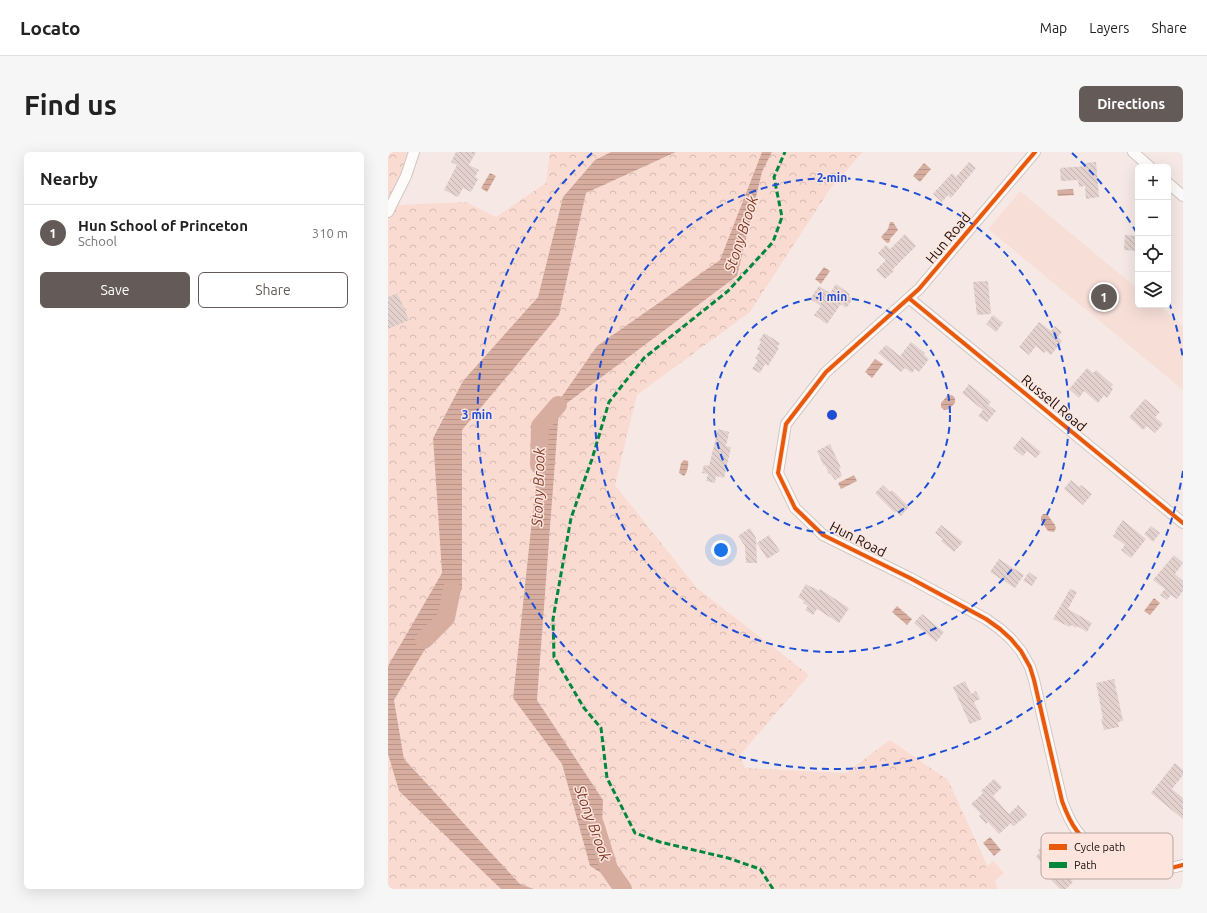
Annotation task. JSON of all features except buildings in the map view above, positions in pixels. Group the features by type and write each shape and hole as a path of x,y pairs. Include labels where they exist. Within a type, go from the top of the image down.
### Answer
{"street":[{"path":"388,212 406,176 414,152"},
{"name":"Hun Road","path":"1035,152 910,298 826,372 786,424 778,472 794,508 823,536 910,578 986,619 1006,634 1021,651 1030,667 1034,680 1062,801 1068,817 1079,833"},
{"path":"1133,152 1147,164"},
{"path":"1171,186 1183,196"},
{"name":"Russell Road","path":"910,298 1183,524"},
{"name":"Hun Road","path":"1173,867 1183,865"}],"shaded area":[{"path":"1020,191 1135,287 1135,308 1162,308 1183,326 1183,390 988,229"}],"green space":[{"path":"388,152 407,152 399,205 466,202 496,217 546,183 550,152 611,152 595,160 563,197 538,297 463,381 433,437 442,573 388,666"},
{"path":"676,152 762,152 720,260 597,346 542,425 513,698 562,764 590,866 617,883 621,889 534,889 520,884 404,759 394,700 462,589 462,430 559,315 586,193"},
{"path":"772,152 863,152 830,189 750,312 637,395 615,485 697,588 809,675 740,755 745,768 846,773 890,740 948,780 998,889 628,889 601,860 603,800 537,700 559,409 737,276 762,172"},
{"path":"388,754 399,791 501,889 388,889"},
{"path":"993,861 1004,873 994,882 983,870"}],"water":[{"path":"611,152 676,152 586,193 559,315 462,430 462,589 394,700 404,759 520,884 534,889 501,889 399,791 388,754 388,666 442,573 433,438 463,381 538,297 563,197 595,160"},
{"path":"762,152 772,152 762,172 737,276 559,409 537,700 603,800 601,860 628,889 621,889 617,883 590,866 562,764 513,698 542,425 597,346 720,260"},
{"path":"924,163 931,169 920,182 913,176"},
{"path":"490,173 496,176 487,192 481,188"},
{"path":"1073,189 1074,195 1058,196 1057,190"},
{"path":"890,222 893,222 898,230 890,239 890,242 887,243 881,237 888,229"},
{"path":"824,267 830,271 821,284 815,279"},
{"path":"875,359 883,364 872,378 865,372"},
{"path":"952,395 955,398 955,403 949,409 944,410 941,407 941,403 947,396"},
{"path":"684,460 688,461 688,467 684,476 679,473 681,463"},
{"path":"854,475 857,481 841,489 838,483"},
{"path":"1043,514 1047,514 1055,525 1056,528 1054,532 1048,531 1041,521"},
{"path":"1154,598 1160,603 1150,615 1144,611"},
{"path":"897,606 912,619 907,625 892,612"},
{"path":"990,837 1001,850 994,856 983,843"}],"waterway":[{"name":"Stony Brook","path":"539,465 540,426 558,405"},
{"name":"Stony Brook","path":"424,640 446,618 452,589"},
{"name":"Stony Brook","path":"595,824 609,869 623,889"}],"marked path":[{"path":"773,889 760,869 728,858 660,842 635,833 607,778 601,728 584,708 554,657 553,619 571,518 592,459 609,402 644,358 728,291 773,242 782,217 774,177 785,152"}],"cycle path":[{"path":"1035,152 919,289 826,372 786,424 778,473 795,508 823,535 910,578 986,619 1011,639 1021,651 1030,667 1062,801 1068,817 1079,833"},
{"path":"910,299 1183,523"},
{"path":"1173,867 1183,865"}],"place":[{"name":"Hun School of Princeton","path":"1104,297"}]}
